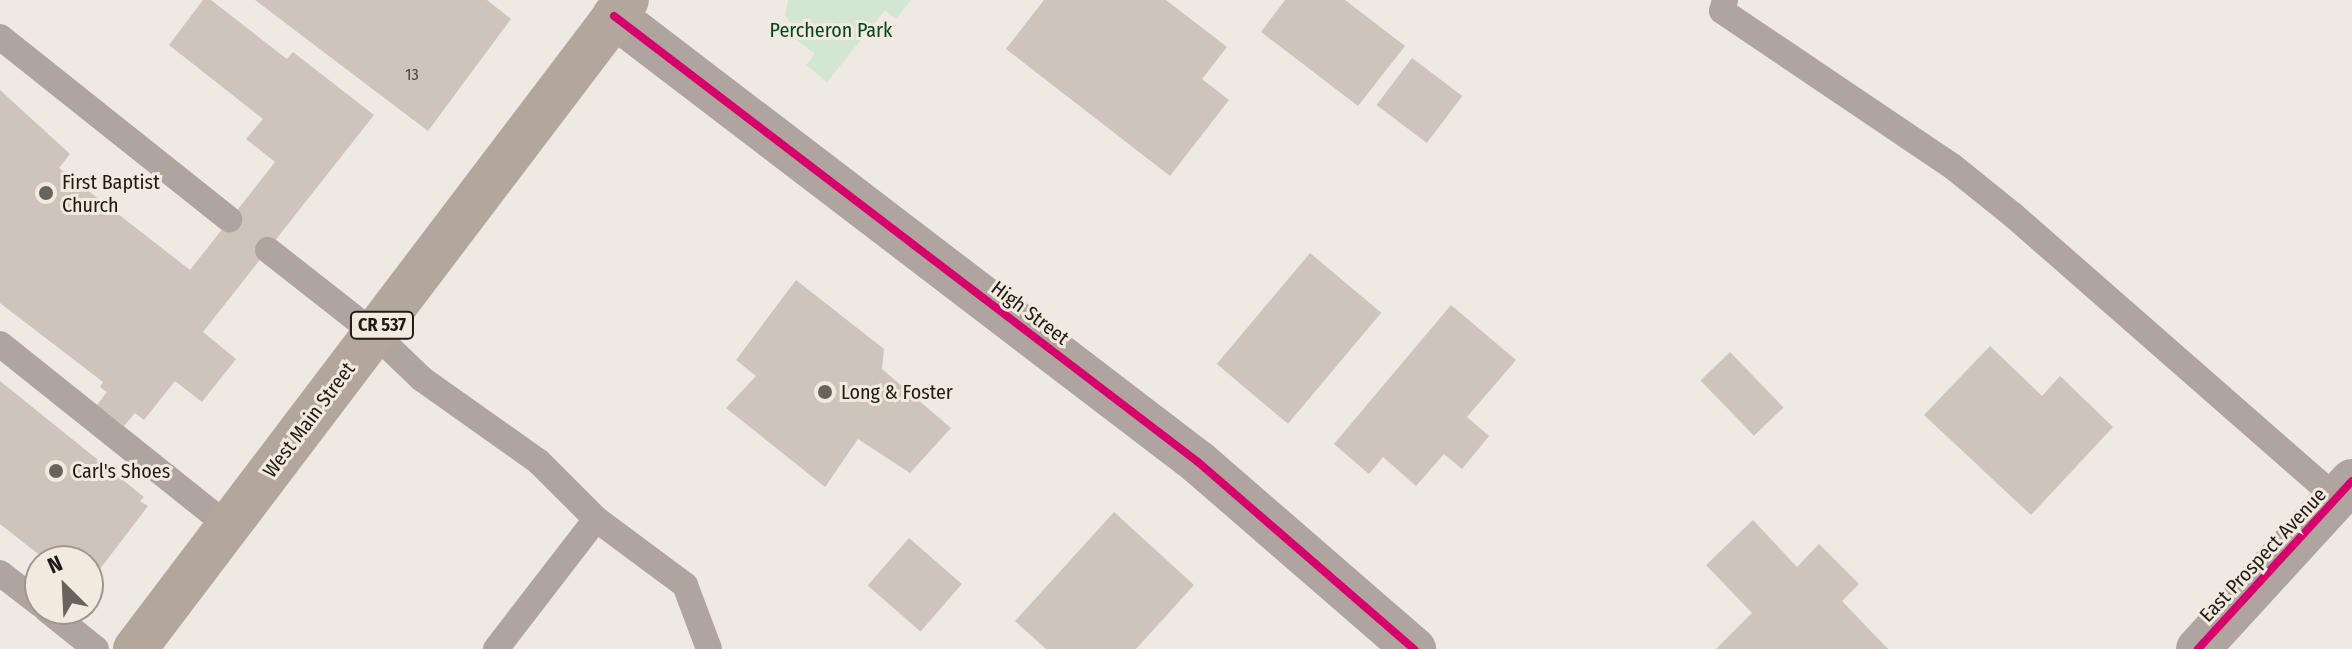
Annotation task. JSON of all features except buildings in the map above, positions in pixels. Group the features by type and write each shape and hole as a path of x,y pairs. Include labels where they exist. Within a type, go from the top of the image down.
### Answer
{"main road":[{"name":"West Main Street","path":"135,649 621,8"}],"street":[{"name":"High Street","path":"621,8 1198,462 1414,649"},
{"name":"East Prospect Avenue","path":"2198,649 2344,490"}],"lane":[{"path":"1718,4 1952,166 2099,291 2344,490"},
{"path":"0,37 229,219"},
{"path":"268,250 375,334 422,379 538,461 596,519 685,585 709,649"},
{"path":"0,344 228,526"},
{"path":"496,649 596,519"},
{"path":"0,573 24,592"},
{"path":"66,625 96,649"}],"green space":[{"name":"Percheron Park","path":"788,0 911,0 896,19 885,10 827,82 806,65 815,54 789,34 794,29 785,15"}],"cycle path":[{"path":"614,16 1198,462 1414,649"},
{"path":"2198,649 2352,481"}],"place":[{"name":"First Baptist Church","path":"46,193"},
{"name":"Long & Foster","path":"825,392"},
{"name":"Carl's Shoes","path":"56,471"}]}
